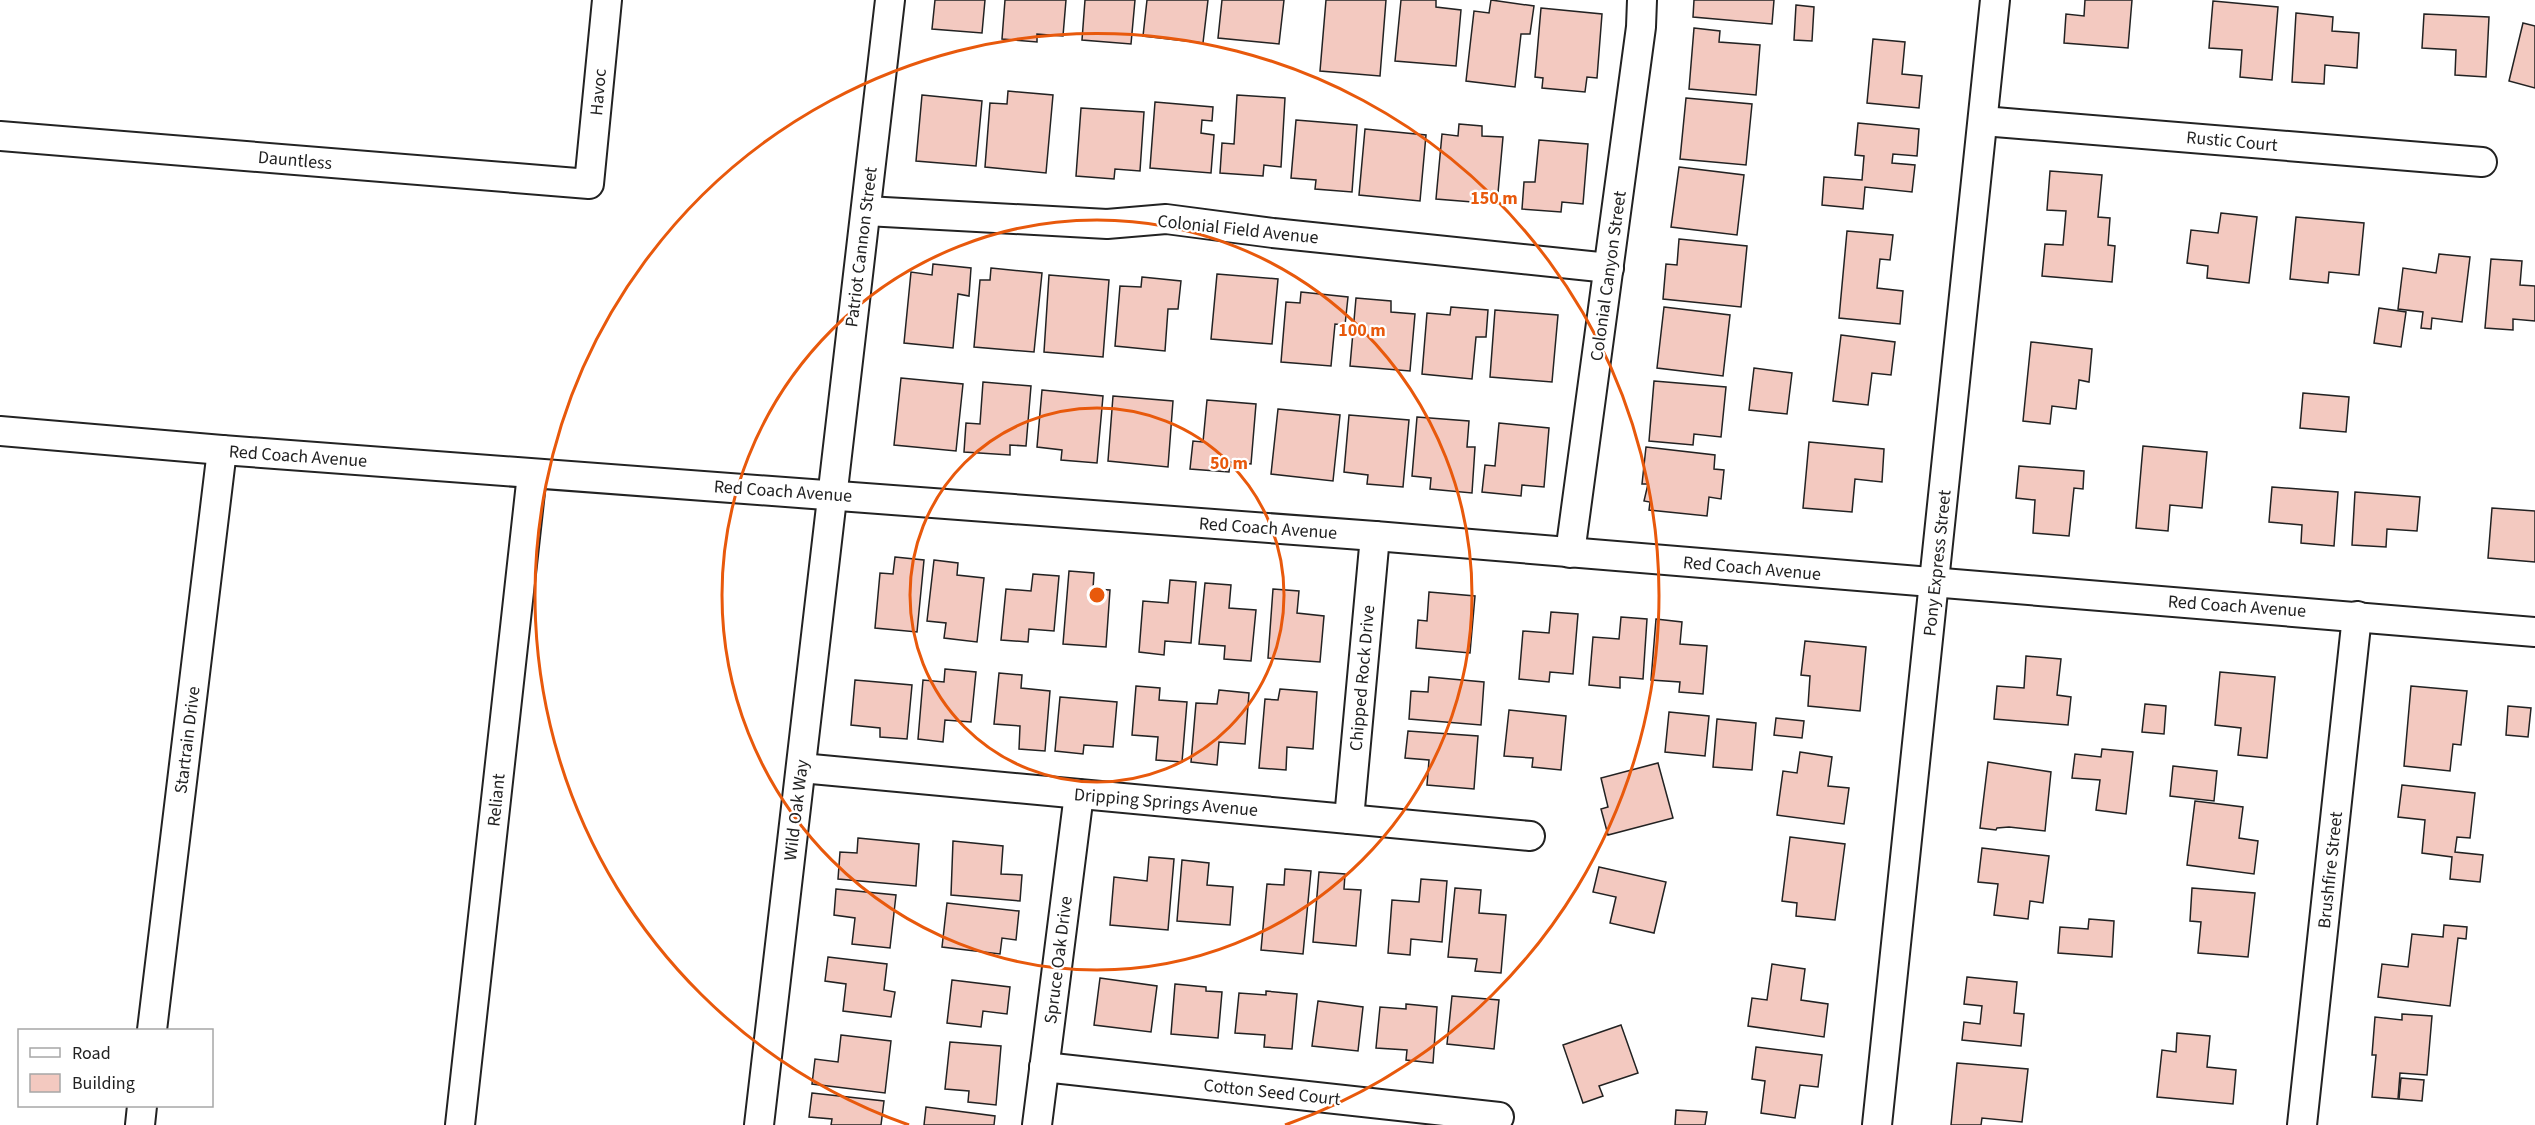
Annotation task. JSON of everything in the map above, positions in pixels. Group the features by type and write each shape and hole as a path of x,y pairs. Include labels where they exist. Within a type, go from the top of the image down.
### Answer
{"street":[{"name":"Havoc","path":"589,184 607,0"},
{"name":"Patriot Cannon Street","path":"832,495 890,0"},
{"name":"Colonial Canyon Street","path":"1570,553 1641,27 1642,0"},
{"name":"Pony Express Street","path":"1877,1125 1995,0"},
{"name":"Rustic Court","path":"1983,121 2482,162"},
{"name":"Dauntless","path":"0,136 589,184"},
{"name":"Colonial Field Avenue","path":"866,211 1107,224 1166,219 1273,233 1609,268"},
{"name":"Red Coach Avenue","path":"0,431 532,474 1376,536 2535,632"},
{"name":"Startrain Drive","path":"152,1029 222,450"},
{"name":"Reliant","path":"460,1125 532,474"},
{"name":"Wild Oak Way","path":"759,1125 832,495"},
{"name":"Chipped Rock Drive","path":"1349,819 1376,536"},
{"name":"Brushfire Street","path":"2302,1125 2357,616"},
{"name":"Dripping Springs Avenue","path":"801,768 1530,836"},
{"name":"Spruce Oak Drive","path":"1036,1125 1079,794"},
{"name":"Cotton Seed Court","path":"1044,1067 1499,1117"},
{"path":"140,1125 142,1107"}],"building":[{"path":"935,0 985,0 982,33 932,29"},
{"path":"1005,0 1066,0 1063,36 1037,34 1037,42 1002,39"},
{"path":"1085,0 1135,0 1131,44 1082,40"},
{"path":"1147,0 1208,0 1203,43 1143,36"},
{"path":"1222,0 1284,0 1279,44 1218,38"},
{"path":"1326,0 1386,0 1380,76 1320,71"},
{"path":"1401,0 1436,0 1436,7 1461,10 1456,66 1395,61"},
{"path":"1491,0 1534,6 1530,34 1521,34 1515,87 1466,81 1474,11 1489,13"},
{"path":"1694,0 1774,0 1772,24 1693,17"},
{"path":"2085,0 2132,0 2128,48 2064,43 2066,14 2084,16"},
{"path":"2213,1 2278,7 2272,80 2240,77 2242,50 2209,48"},
{"path":"1796,5 1814,7 1812,41 1794,40"},
{"path":"1541,8 1602,14 1597,78 1587,77 1585,92 1542,88 1543,78 1535,77"},
{"path":"2296,13 2333,17 2332,31 2359,33 2357,68 2325,65 2324,84 2292,82"},
{"path":"2424,14 2489,17 2486,77 2455,75 2456,50 2422,48"},
{"path":"2523,23 2535,26 2535,88 2509,81"},
{"path":"1694,28 1720,31 1719,42 1760,45 1756,95 1689,89"},
{"path":"1873,39 1905,42 1902,74 1922,76 1919,108 1867,103"},
{"path":"1008,91 1053,95 1046,173 985,167 990,103 1007,104"},
{"path":"922,95 982,101 976,166 916,161"},
{"path":"1237,95 1285,98 1281,167 1264,165 1263,176 1220,173 1222,143 1234,144"},
{"path":"1686,98 1752,104 1746,165 1680,159"},
{"path":"1155,102 1213,107 1212,121 1202,120 1201,133 1214,135 1211,173 1150,168"},
{"path":"1081,108 1144,112 1140,171 1115,169 1114,179 1076,176"},
{"path":"1296,120 1357,125 1352,192 1315,189 1316,180 1291,178"},
{"path":"1858,123 1919,129 1917,156 1893,154 1892,163 1915,165 1912,192 1865,187 1863,209 1822,205 1824,177 1862,180 1864,156 1855,155"},
{"path":"1459,124 1482,126 1482,136 1503,137 1497,204 1436,199 1442,134 1458,136"},
{"path":"1365,129 1426,135 1420,201 1359,195"},
{"path":"1539,140 1588,144 1583,204 1562,202 1561,212 1522,209 1524,182 1535,182"},
{"path":"1679,167 1744,175 1737,235 1671,227"},
{"path":"2050,171 2102,175 2098,217 2110,218 2108,245 2115,246 2112,282 2042,276 2045,244 2063,245 2066,211 2047,210"},
{"path":"2221,213 2257,217 2249,283 2207,278 2208,266 2187,263 2191,230 2218,233"},
{"path":"2296,217 2364,223 2359,275 2329,272 2328,283 2290,279"},
{"path":"1847,231 1893,235 1890,260 1880,259 1877,288 1903,291 1900,324 1839,318"},
{"path":"1679,239 1747,246 1741,307 1663,299 1666,264 1677,265"},
{"path":"2439,254 2470,257 2462,322 2432,318 2431,329 2421,328 2423,312 2398,309 2403,268 2436,273"},
{"path":"2491,259 2522,261 2520,285 2535,286 2535,321 2513,319 2513,330 2485,328"},
{"path":"933,264 971,268 969,296 958,294 953,348 904,343 911,272 932,275"},
{"path":"991,268 1042,273 1034,352 974,347 980,280 990,280"},
{"path":"1217,274 1278,279 1272,344 1211,339"},
{"path":"1049,275 1109,280 1103,357 1044,352"},
{"path":"1142,277 1181,281 1178,309 1168,309 1165,351 1115,346 1120,286 1141,287"},
{"path":"1301,292 1348,297 1345,325 1335,324 1331,366 1281,362 1286,302 1300,303"},
{"path":"1356,298 1391,301 1391,312 1415,314 1410,371 1350,366"},
{"path":"1451,307 1488,310 1486,337 1476,337 1472,379 1422,374 1427,313 1450,315"},
{"path":"1664,307 1730,315 1723,376 1657,368"},
{"path":"2379,308 2406,312 2401,347 2374,343"},
{"path":"1495,310 1558,315 1552,382 1490,377"},
{"path":"1841,335 1895,342 1891,375 1872,373 1868,405 1833,401"},
{"path":"2031,342 2092,349 2089,382 2079,380 2076,409 2052,406 2050,424 2023,421"},
{"path":"1754,368 1792,373 1787,414 1749,410"},
{"path":"901,378 963,384 956,451 894,445"},
{"path":"1654,381 1726,387 1721,437 1694,434 1693,445 1649,441"},
{"path":"983,382 1031,386 1026,446 1010,445 1010,455 964,452 966,423 980,424"},
{"path":"1042,390 1103,396 1097,463 1061,460 1062,450 1037,447"},
{"path":"2303,393 2349,397 2346,432 2300,428"},
{"path":"1113,396 1173,401 1168,467 1108,461"},
{"path":"1207,400 1256,404 1251,464 1230,462 1229,472 1190,469 1193,441 1203,442"},
{"path":"1278,409 1340,415 1333,481 1271,474"},
{"path":"1349,415 1409,420 1403,487 1367,484 1368,475 1344,472"},
{"path":"1417,417 1469,421 1467,447 1475,447 1472,493 1430,489 1431,478 1412,476"},
{"path":"1499,423 1549,428 1544,487 1522,485 1521,496 1482,492 1485,465 1495,466"},
{"path":"1809,442 1884,449 1882,482 1855,479 1852,512 1803,508"},
{"path":"2143,446 2207,452 2202,508 2170,505 2168,531 2136,528"},
{"path":"1646,447 1715,455 1714,469 1724,470 1721,499 1709,497 1707,516 1649,510 1650,502 1644,501 1648,484 1642,484"},
{"path":"2019,466 2084,471 2083,489 2074,488 2069,536 2033,533 2035,500 2016,498"},
{"path":"2272,487 2338,492 2334,546 2301,543 2302,525 2269,522"},
{"path":"2355,492 2420,497 2417,531 2387,529 2386,547 2352,545"},
{"path":"2492,508 2535,511 2535,562 2488,558"},
{"path":"895,557 924,560 917,632 875,628 880,573 893,574"},
{"path":"934,560 958,563 957,575 984,578 977,642 944,638 946,623 927,621"},
{"path":"1069,571 1094,573 1093,589 1110,590 1106,647 1063,644"},
{"path":"1033,574 1059,576 1054,631 1029,629 1028,642 1001,640 1006,589 1031,591"},
{"path":"1170,580 1196,582 1191,643 1165,641 1164,655 1139,652 1143,601 1168,603"},
{"path":"1205,583 1231,585 1229,608 1256,610 1251,661 1224,659 1225,646 1199,644"},
{"path":"1273,589 1299,591 1297,613 1324,616 1320,662 1268,658"},
{"path":"1429,592 1475,596 1470,653 1416,648 1418,620 1427,621"},
{"path":"1551,612 1578,614 1573,674 1550,672 1549,682 1519,679 1523,631 1549,633"},
{"path":"1621,617 1647,619 1643,679 1620,677 1620,688 1589,685 1593,637 1619,639"},
{"path":"1656,619 1682,622 1680,644 1707,646 1703,694 1679,692 1680,682 1651,680"},
{"path":"1805,641 1866,647 1860,711 1808,706 1810,676 1801,675"},
{"path":"2026,656 2061,659 2057,695 2071,697 2068,725 1994,719 1997,686 2024,688"},
{"path":"945,669 976,672 971,722 945,720 943,742 918,739 923,680 944,682"},
{"path":"2220,672 2275,677 2267,758 2238,755 2241,728 2215,725"},
{"path":"999,673 1022,675 1021,688 1050,691 1045,751 1019,749 1020,726 994,724"},
{"path":"1429,677 1484,682 1481,725 1409,719 1411,691 1428,692"},
{"path":"855,680 912,685 907,739 880,737 880,728 851,725"},
{"path":"1136,686 1160,688 1159,700 1187,702 1182,762 1156,760 1158,737 1132,735"},
{"path":"2411,686 2467,691 2461,745 2453,744 2450,771 2404,766"},
{"path":"1280,689 1317,692 1313,749 1287,747 1286,770 1259,768 1265,699 1278,700"},
{"path":"1219,690 1249,693 1245,744 1219,742 1217,765 1191,762 1196,703 1217,704"},
{"path":"1060,697 1117,702 1113,747 1084,745 1083,754 1055,751"},
{"path":"2145,704 2166,706 2164,734 2142,732"},
{"path":"2508,706 2531,708 2528,737 2506,735"},
{"path":"1509,710 1566,716 1561,770 1532,767 1533,758 1504,756"},
{"path":"1669,712 1709,716 1705,756 1665,752"},
{"path":"1776,718 1804,721 1802,738 1774,735"},
{"path":"1717,719 1756,723 1752,770 1713,767"},
{"path":"1408,731 1478,736 1474,789 1427,785 1429,760 1405,758"},
{"path":"2102,749 2133,752 2126,814 2096,810 2100,780 2072,778 2075,754 2101,757"},
{"path":"1800,752 1832,757 1828,786 1849,788 1844,824 1777,815 1783,771 1797,773"},
{"path":"1988,762 2051,772 2045,831 2009,827 1996,830 1980,828"},
{"path":"1658,763 1673,818 1608,835 1601,809 1608,807 1601,778"},
{"path":"2173,766 2217,771 2214,801 2170,796"},
{"path":"2402,785 2475,793 2470,838 2457,837 2455,852 2483,855 2480,882 2450,879 2452,857 2422,853 2425,820 2398,817"},
{"path":"2195,801 2243,807 2239,838 2258,841 2254,874 2187,865"},
{"path":"1790,837 1845,844 1835,920 1796,916 1797,903 1782,901"},
{"path":"858,838 919,844 916,886 838,879 840,852 857,853"},
{"path":"953,841 1003,846 1001,874 1022,875 1020,901 951,895"},
{"path":"1982,848 2049,856 2043,903 2030,901 2028,919 1994,915 1998,884 1978,882"},
{"path":"1149,857 1174,859 1168,930 1110,925 1114,877 1147,881"},
{"path":"1182,860 1209,863 1207,885 1233,887 1230,925 1177,921"},
{"path":"1599,867 1666,882 1654,933 1610,923 1616,897 1593,892"},
{"path":"1285,869 1311,871 1303,954 1261,950 1267,884 1284,885"},
{"path":"1319,872 1345,874 1344,889 1361,890 1356,946 1313,942"},
{"path":"1421,879 1447,881 1442,942 1411,939 1410,955 1388,953 1392,900 1419,902"},
{"path":"1455,888 1481,890 1479,913 1506,915 1501,973 1475,971 1477,959 1448,957"},
{"path":"2192,888 2255,893 2248,957 2198,953 2201,922 2190,921"},
{"path":"836,889 896,895 890,948 852,944 855,918 834,915"},
{"path":"947,903 1019,911 1016,940 1002,938 1000,954 942,947"},
{"path":"2089,919 2114,921 2112,957 2058,953 2060,927 2088,929"},
{"path":"2444,925 2467,927 2466,939 2458,938 2450,1006 2378,997 2382,964 2408,967 2412,934 2443,937"},
{"path":"828,957 887,964 884,990 895,992 891,1017 843,1011 846,984 825,981"},
{"path":"1772,964 1805,969 1801,1000 1828,1004 1824,1037 1748,1026 1752,998 1767,1000"},
{"path":"1967,977 2017,982 2014,1013 2024,1014 2021,1046 1962,1040 1964,1022 1980,1024 1982,1006 1964,1004"},
{"path":"1100,978 1157,986 1151,1032 1094,1025"},
{"path":"952,980 1010,987 1007,1014 983,1011 981,1027 947,1023"},
{"path":"1175,984 1206,987 1206,991 1222,992 1218,1038 1171,1034"},
{"path":"1266,991 1297,994 1292,1049 1264,1047 1265,1035 1235,1033 1239,993 1266,995"},
{"path":"1452,996 1499,1000 1494,1049 1447,1044"},
{"path":"1318,1001 1363,1007 1358,1051 1312,1046"},
{"path":"1406,1004 1437,1007 1433,1063 1406,1060 1407,1050 1376,1048 1380,1007 1406,1009"},
{"path":"2402,1014 2432,1016 2427,1075 2400,1073 2398,1099 2372,1097 2376,1055 2372,1055 2375,1017 2402,1020"},
{"path":"1621,1025 1638,1073 1599,1086 1603,1096 1583,1103 1563,1045"},
{"path":"2177,1033 2210,1036 2207,1067 2236,1070 2233,1104 2157,1097 2162,1050 2176,1052"},
{"path":"841,1035 891,1041 885,1093 812,1084 815,1059 838,1062"},
{"path":"950,1042 1001,1046 996,1105 968,1102 969,1091 945,1089"},
{"path":"1756,1047 1822,1055 1818,1087 1800,1085 1795,1118 1761,1113 1765,1081 1752,1079"},
{"path":"1957,1063 2028,1069 2022,1122 1982,1118 1981,1125 1951,1125"},
{"path":"2401,1078 2424,1080 2422,1101 2399,1099"},
{"path":"812,1093 884,1101 881,1125 831,1125 832,1119 809,1117"},
{"path":"926,1107 995,1116 994,1125 924,1125"},
{"path":"1676,1110 1707,1112 1705,1125 1675,1125"}]}
